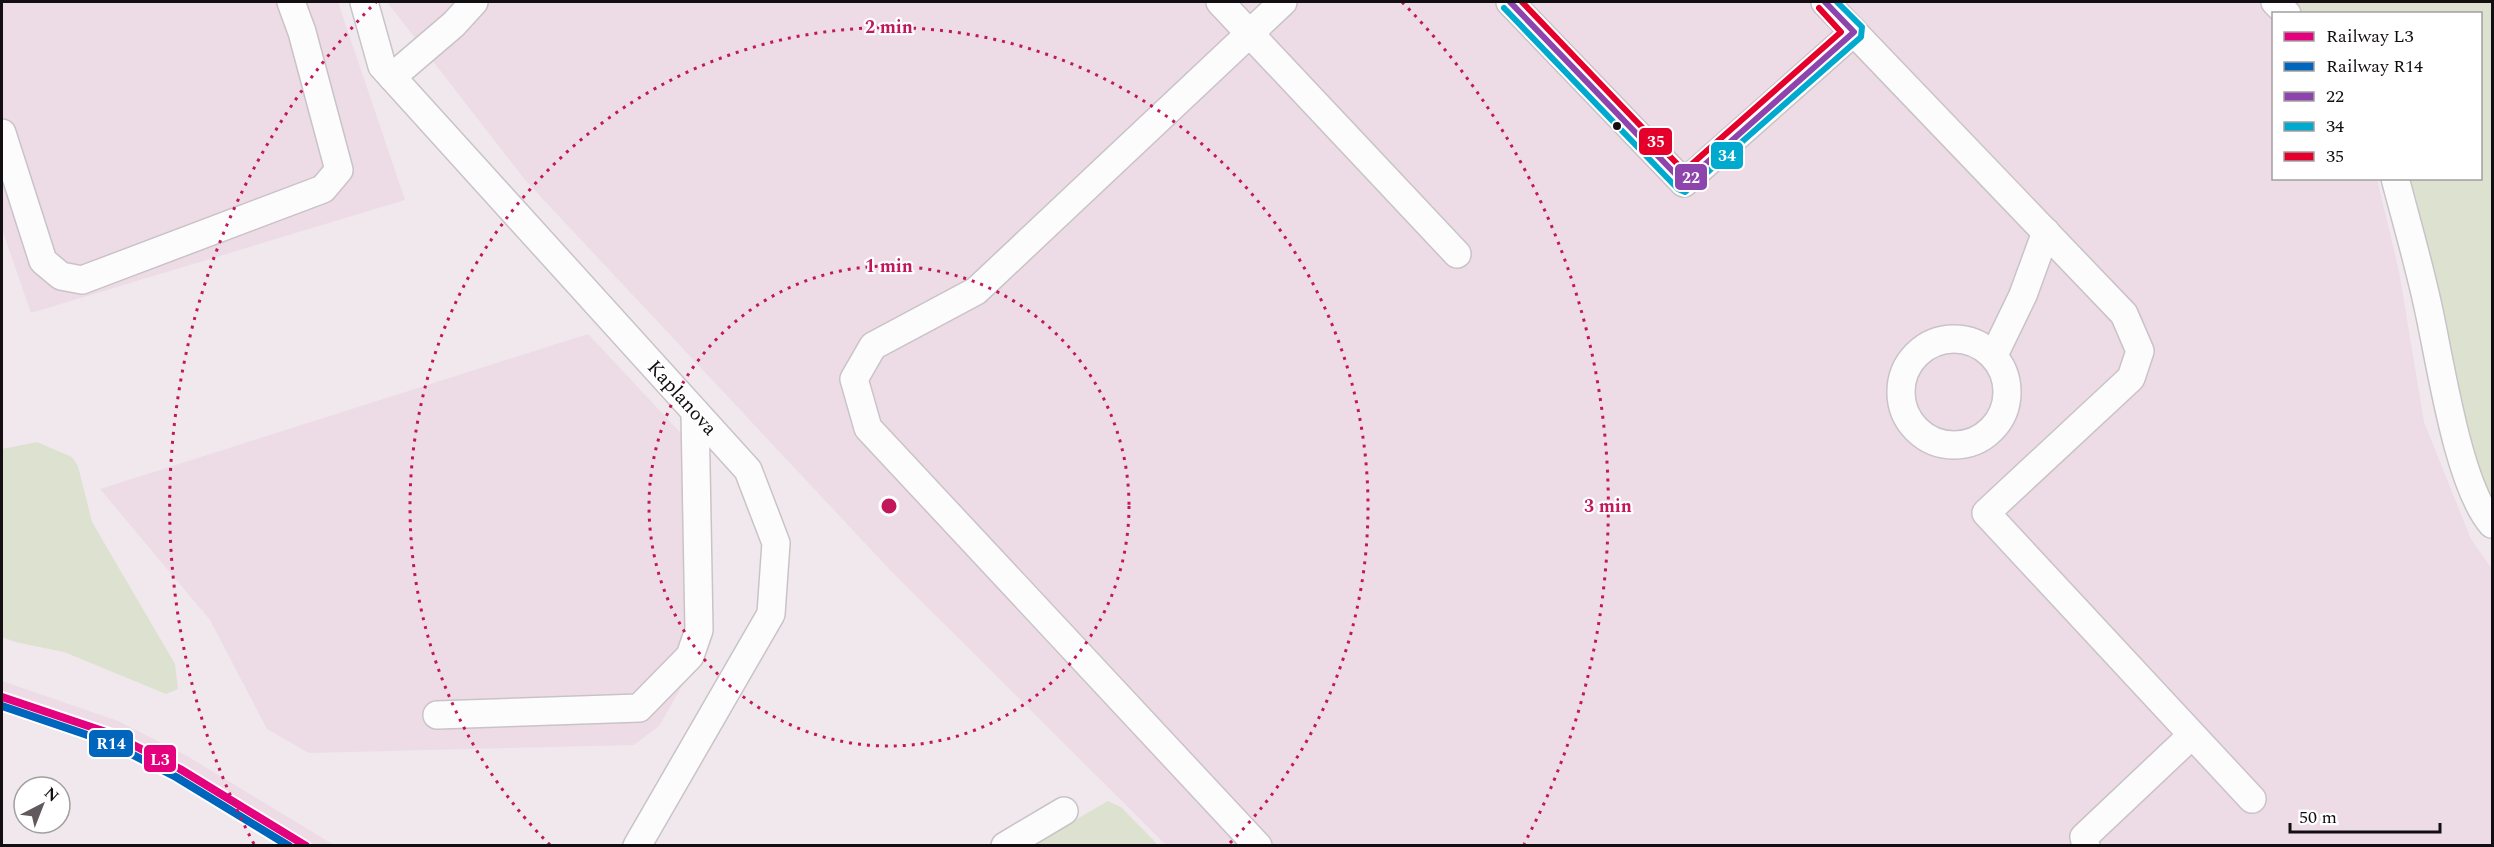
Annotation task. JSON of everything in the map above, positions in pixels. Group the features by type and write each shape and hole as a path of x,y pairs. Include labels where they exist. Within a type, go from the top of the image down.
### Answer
{"street":[{"path":"2,133 43,261 61,276 82,280 323,189 339,170 302,32 291,2"},
{"name":"Kaplanova","path":"364,2 382,66 748,470 776,543 771,614 637,846"},
{"path":"392,77 430,45 474,2"},
{"path":"1220,2 1457,254"},
{"path":"1258,846 867,428 854,379 873,346 976,291 1283,2"},
{"path":"1510,2 1684,183 1854,32"},
{"path":"1825,2 2124,314 2140,351 2131,378 1986,513 2252,799"},
{"path":"2396,180 2422,278 2464,467 2485,516 2493,524"},
{"path":"1994,355 2023,295 2046,232"},
{"path":"437,715 639,708 690,656 699,630 695,412"},
{"path":"2086,846 2084,837 2192,735"},
{"path":"1005,846 1064,811"}],"shaded area":[{"path":"2,2 338,2 405,200 31,313 2,229"},
{"path":"387,2 2264,2 2272,12 2272,180 2377,180 2399,271 2424,422 2471,539 2492,569 2492,845 1166,845 891,571 526,181"},
{"path":"588,334 708,462 711,636 659,726 634,745 309,753 267,729 210,620 100,489"},
{"path":"2,681 118,721 187,756 334,845 278,845 173,782 106,748 2,713"}],"green space":[{"path":"2290,2 2492,2 2492,509 2468,456 2407,180 2482,180 2482,12 2302,12"},
{"path":"37,442 72,457 78,466 92,522 175,664 178,689 166,694 64,652 15,642 2,637 2,449"},
{"path":"1108,801 1121,807 1158,845 1031,846"}],"rail line":[{"name":"L3","path":"2,697 112,734 180,769 306,846"},
{"name":"R14","path":"2,706 108,742 176,777 289,846"}],"transit line":[{"name":"22","path":"1510,2 1684,183 1854,32 1825,2"},
{"name":"35","path":"1522,2 1684,171 1841,32 1819,8"},
{"name":"34","path":"1504,8 1678,189 1685,192 1861,37 1862,27 1837,2"}]}
